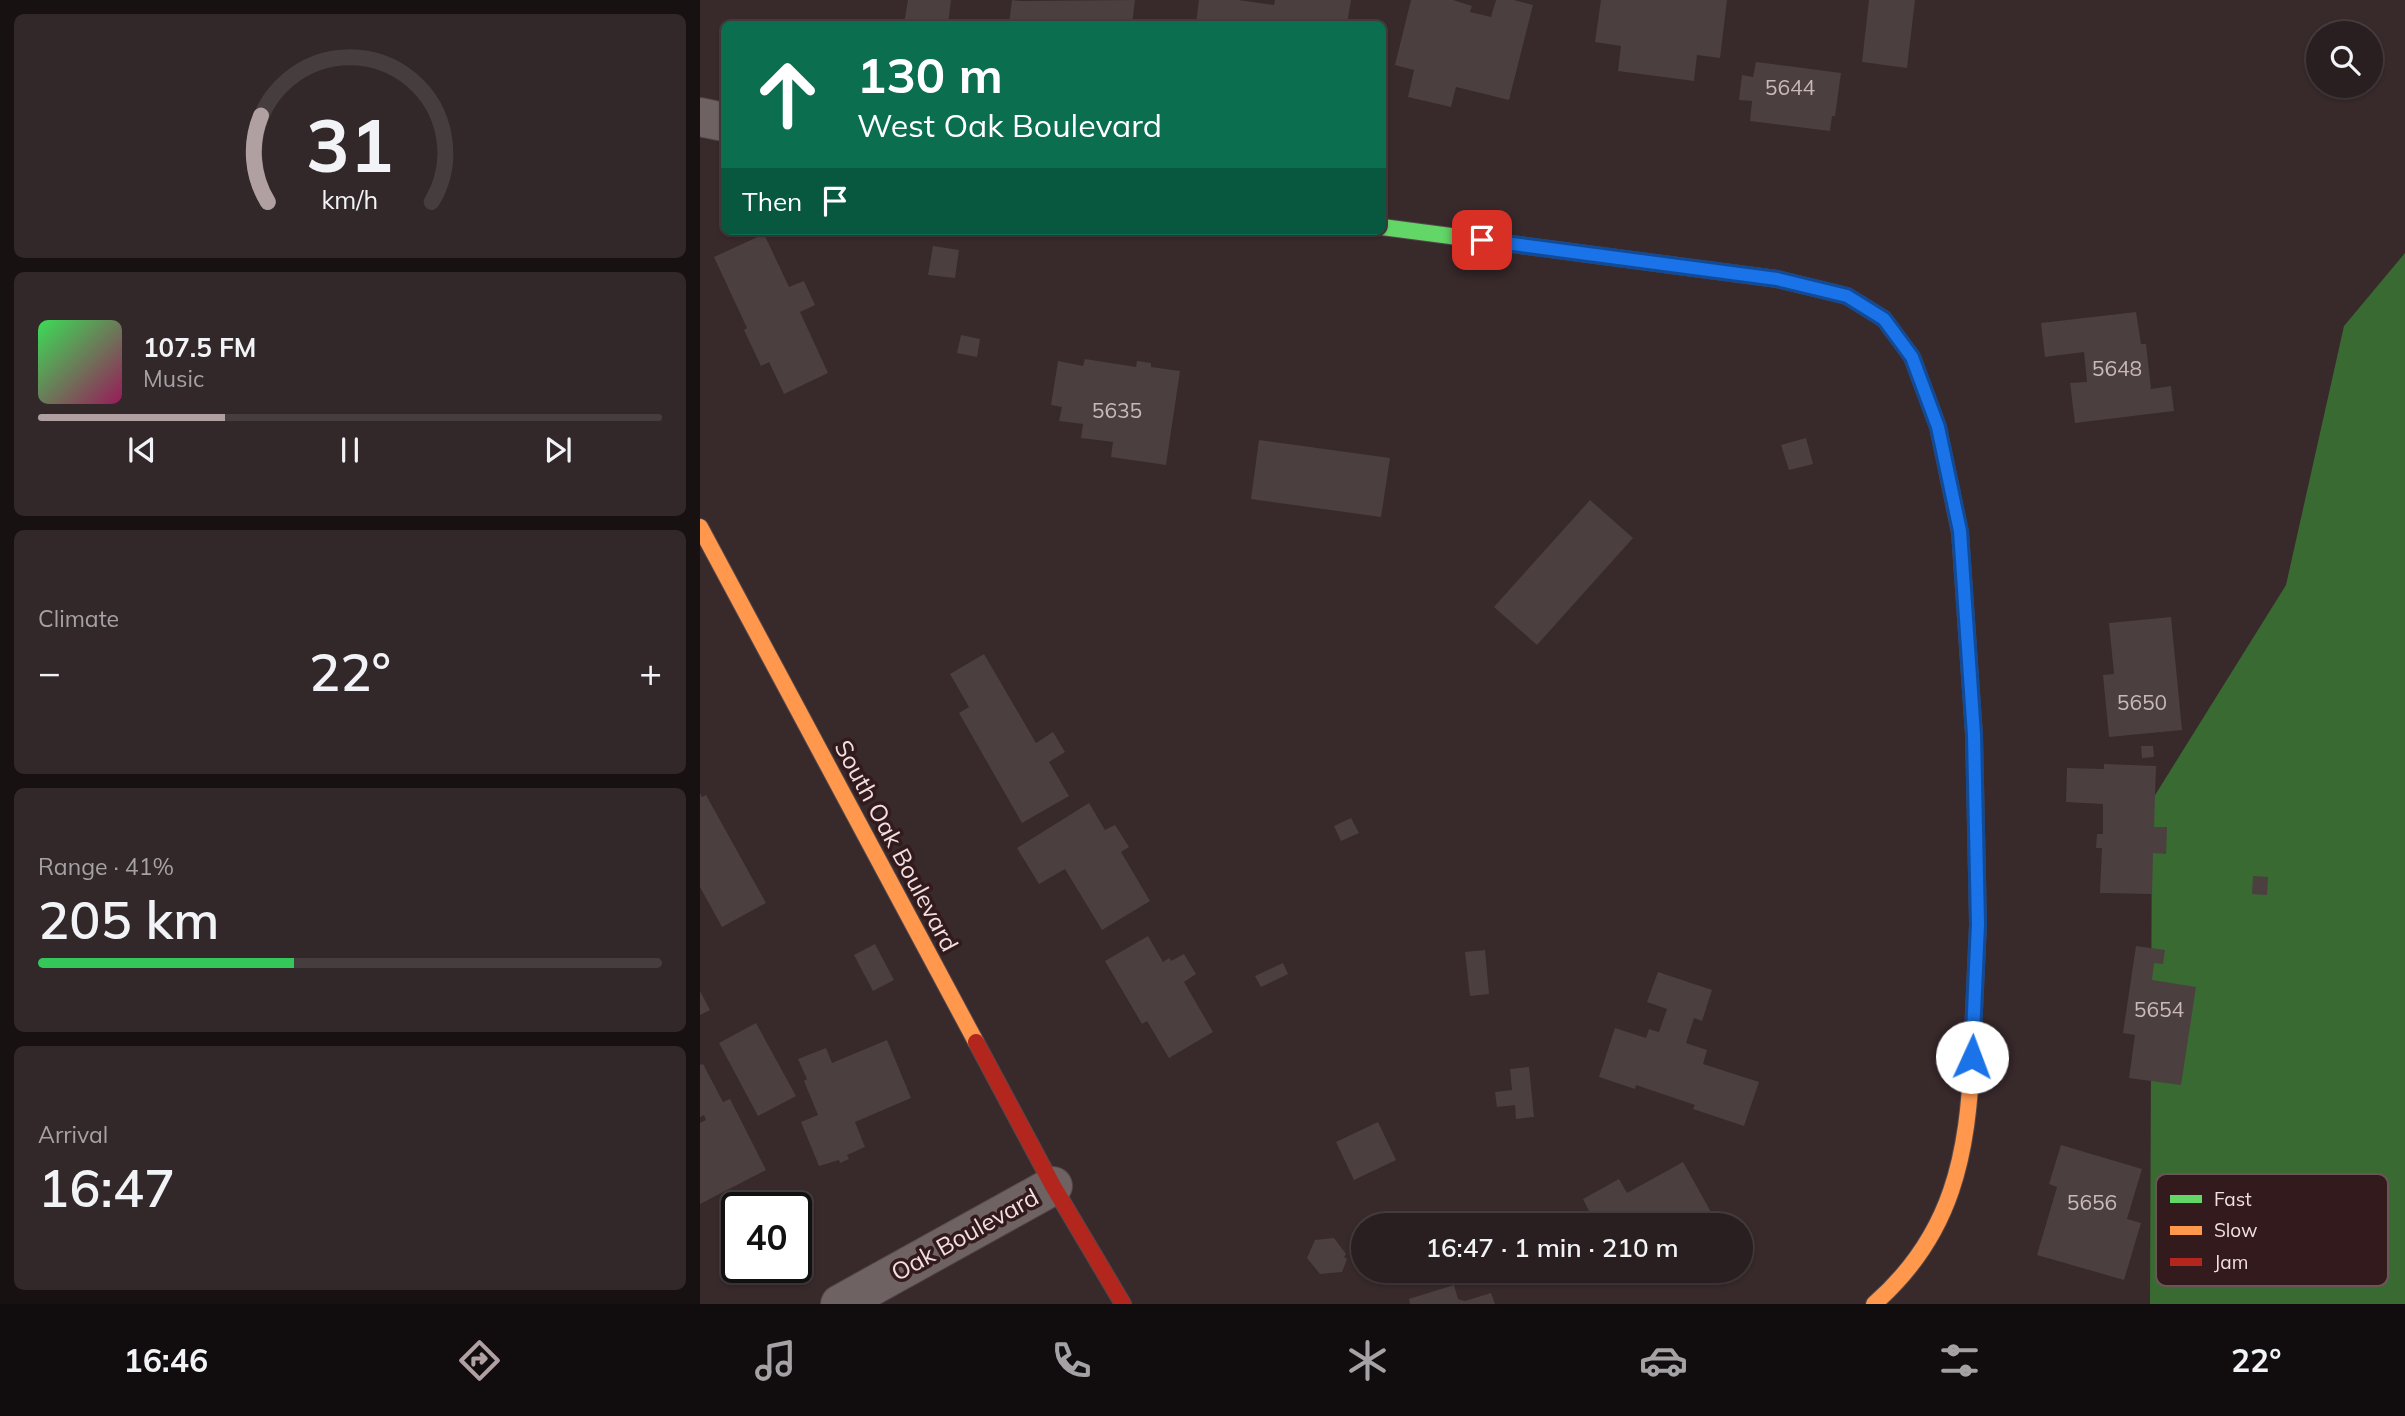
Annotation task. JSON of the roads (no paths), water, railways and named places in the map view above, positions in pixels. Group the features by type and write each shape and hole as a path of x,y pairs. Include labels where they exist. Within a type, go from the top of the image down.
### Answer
{"street":[{"path":"700,117 721,121"},
{"path":"1386,228 1777,279 1847,296 1884,319 1912,357 1938,427 1960,531 1974,735 1978,924 1970,1111 1954,1187 1927,1246 1897,1284 1874,1304"},
{"name":"South Oak Boulevard","path":"700,527 1053,1186 1123,1304"},
{"name":"Oak Boulevard","path":"840,1304 1053,1186"}]}
